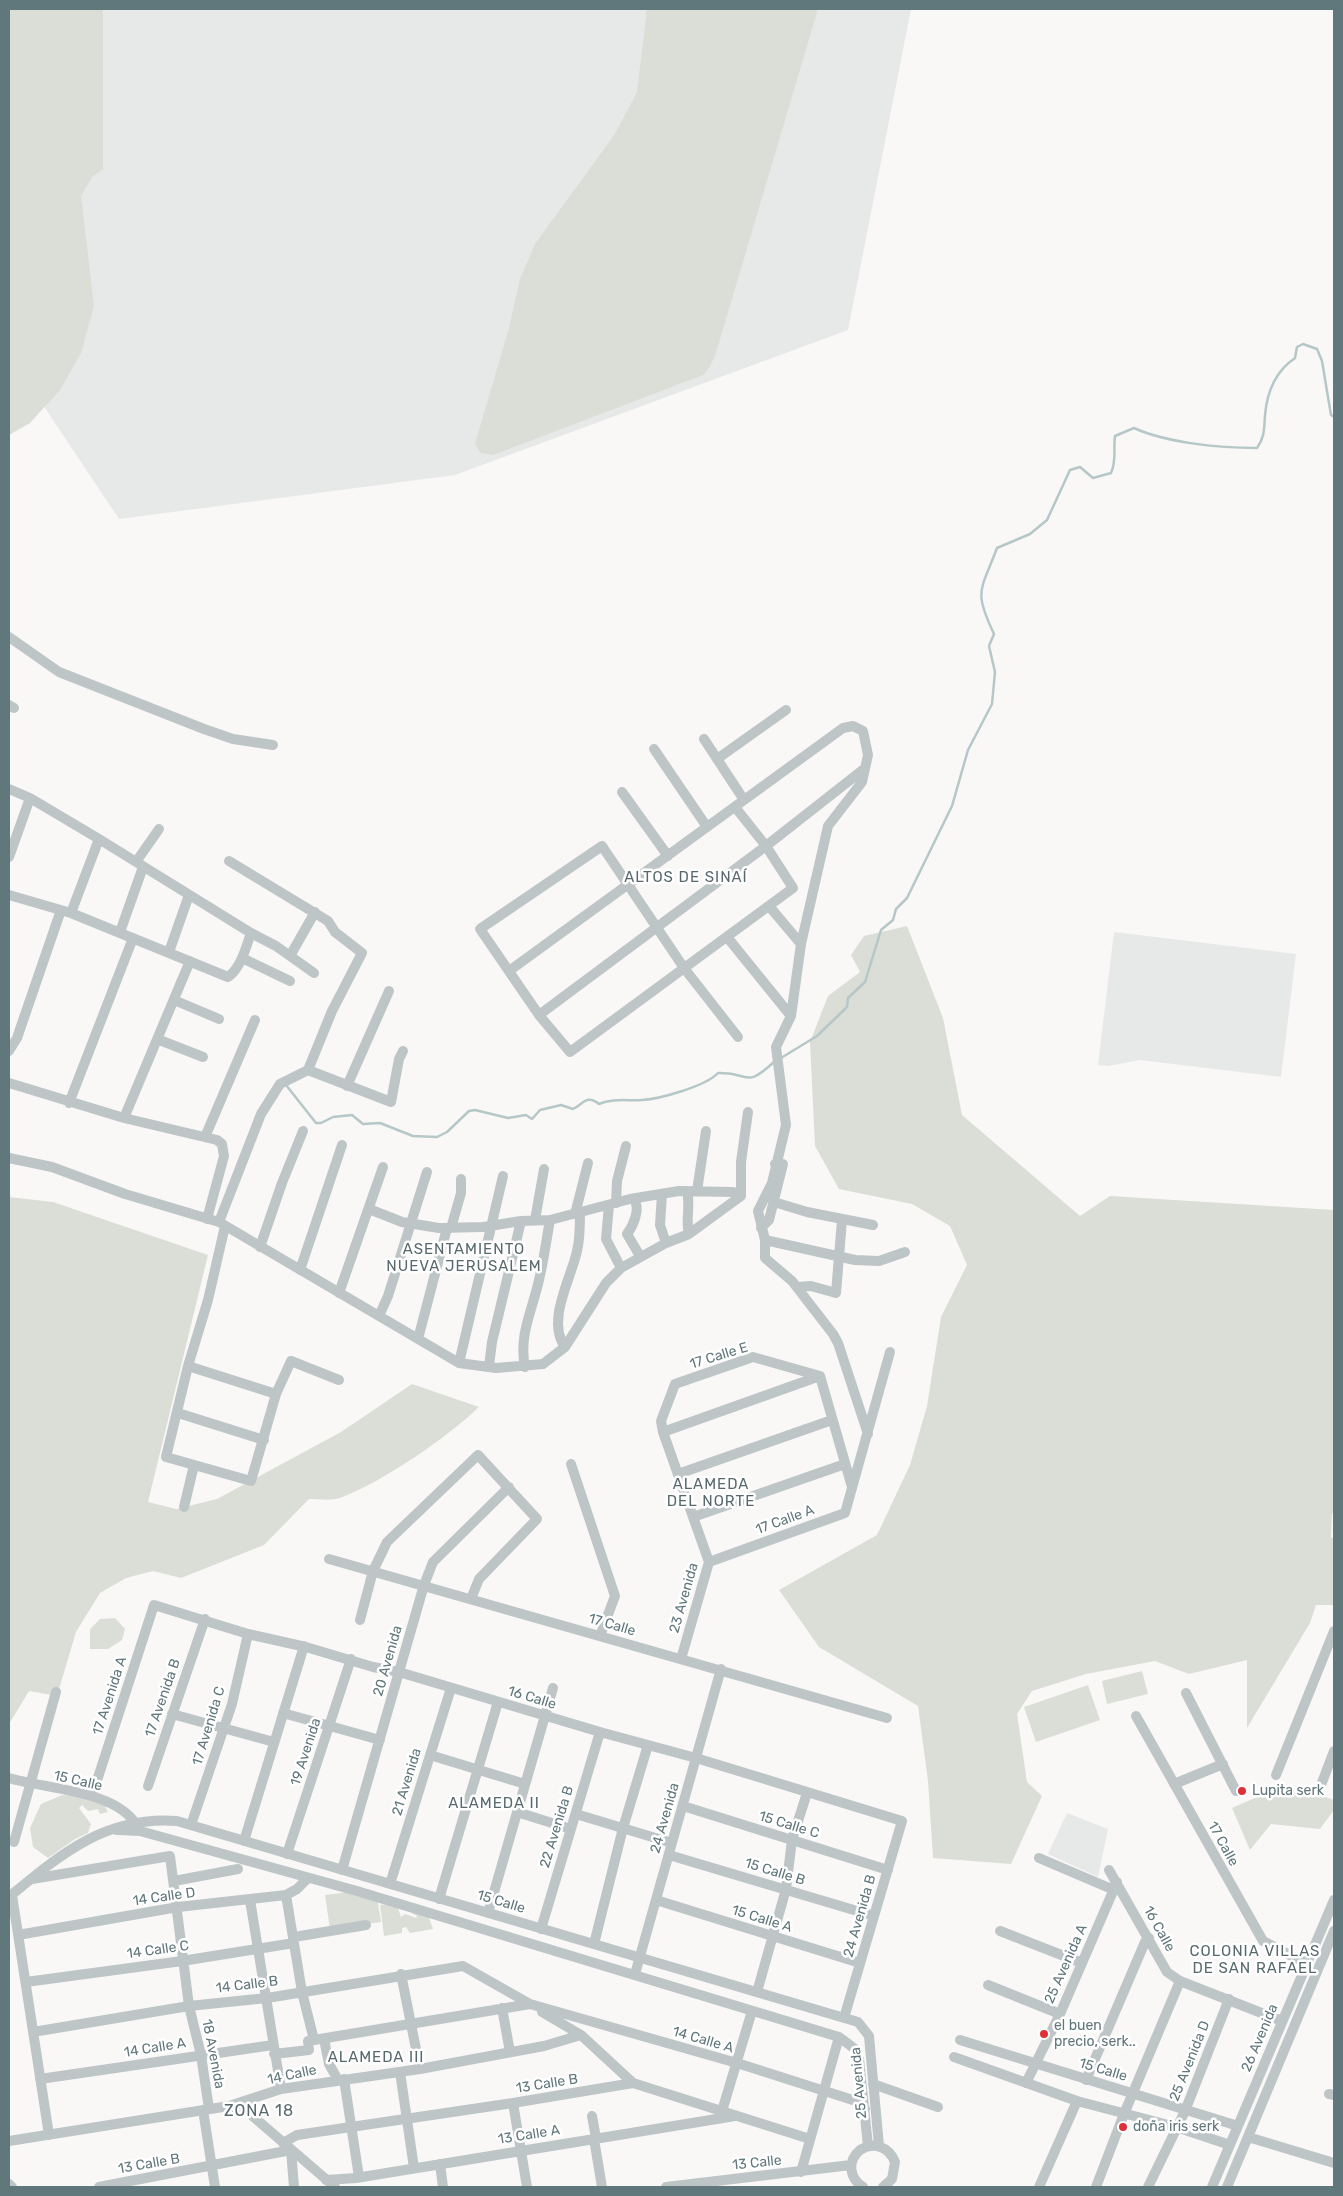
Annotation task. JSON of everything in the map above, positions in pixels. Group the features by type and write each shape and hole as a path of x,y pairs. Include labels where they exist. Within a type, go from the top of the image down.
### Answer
{"street":[{"path":"9,637 59,672 233,739 273,745"},
{"path":"717,759 786,710"},
{"path":"509,971 843,728 853,726 862,731 868,755 862,782 828,826 801,944 790,1016 776,1047 786,1125 775,1164 772,1183 758,1211 765,1240 765,1258 797,1288 838,1342 868,1434"},
{"path":"704,740 744,800"},
{"path":"654,749 707,827"},
{"path":"539,1015 766,846 864,769"},
{"path":"9,790 30,798 99,839 189,896 290,956 314,974"},
{"path":"622,792 668,856"},
{"path":"9,857 30,798"},
{"path":"735,807 766,846 793,888 727,937 684,968 570,1052 539,1015 480,929 602,846 684,968 738,1037"},
{"path":"120,932 140,865 159,829"},
{"path":"71,913 99,839"},
{"path":"229,861 328,921 335,932 362,953 332,1011 308,1070 280,1084 261,1114 222,1224 208,1300 188,1366 166,1456 194,1466 252,1481 276,1394 291,1361 338,1380"},
{"path":"9,895 71,913 228,977 233,974 242,958 251,933"},
{"path":"169,952 189,896"},
{"path":"769,906 801,944"},
{"path":"9,1051 17,1038 61,910"},
{"path":"290,956 314,912"},
{"path":"727,937 790,1016"},
{"path":"69,1103 133,938"},
{"path":"242,958 290,980"},
{"path":"124,1118 190,961"},
{"path":"347,1086 389,992"},
{"path":"174,1000 219,1019"},
{"path":"205,1137 255,1020"},
{"path":"158,1039 203,1057"},
{"path":"308,1070 391,1102 398,1059 403,1051"},
{"path":"9,1083 69,1103 217,1140 224,1150 207,1220"},
{"path":"741,1196 742,1162 748,1112"},
{"path":"689,1234 686,1223 690,1213 692,1191 706,1131"},
{"path":"260,1247 303,1132"},
{"path":"300,1270 342,1145"},
{"path":"621,1268 606,1239 626,1146"},
{"path":"9,1158 52,1167 125,1194 222,1224 459,1362 489,1366 525,1367 543,1364 565,1347 606,1283 621,1268 666,1242 689,1234 741,1196"},
{"path":"565,1347 560,1339 558,1326 578,1249 578,1214 588,1163"},
{"path":"760,1223 769,1220 774,1202 782,1164 775,1164"},
{"path":"339,1293 384,1168"},
{"path":"534,1220 544,1169"},
{"path":"379,1316 388,1296 412,1224 427,1172"},
{"path":"459,1362 490,1226 504,1176"},
{"path":"418,1339 449,1228 461,1193 462,1179"},
{"path":"369,1209 412,1224 449,1228 550,1220 612,1204 662,1194 692,1191 733,1192 741,1196"},
{"path":"662,1194 660,1225 666,1242"},
{"path":"634,1199 637,1202 636,1212 632,1228 627,1234 640,1256"},
{"path":"774,1202 842,1220 873,1225"},
{"path":"525,1367 522,1354 524,1333 537,1288 550,1220"},
{"path":"797,1288 811,1286 836,1293 842,1220"},
{"path":"489,1366 492,1342 521,1221"},
{"path":"765,1240 855,1260 879,1261 905,1252"},
{"path":"852,1488 890,1352"},
{"name":"17 Calle E","path":"663,1432 662,1421 675,1384 753,1357 820,1376"},
{"path":"188,1366 276,1394"},
{"path":"663,1432 820,1376 852,1488"},
{"path":"178,1412 264,1440"},
{"path":"678,1474 832,1420"},
{"name":"23 Avenida","path":"663,1432 709,1562 681,1659"},
{"path":"360,1620 373,1571 387,1542 478,1455 537,1519 479,1578 471,1599"},
{"path":"571,1464 615,1596 600,1636"},
{"path":"694,1517 845,1464"},
{"path":"184,1507 194,1466"},
{"name":"20 Avenida","path":"342,1870 424,1585 433,1562 509,1488"},
{"name":"17 Calle A","path":"709,1562 844,1513 852,1488"},
{"name":"17 Calle","path":"328,1559 721,1669 887,1718"},
{"name":"16 Calle","path":"154,1605 248,1634 304,1646 373,1667 399,1672 600,1732 696,1758 902,1821"},
{"name":"17 Avenida A","path":"92,1796 154,1605"},
{"name":"17 Avenida B","path":"148,1786 204,1619"},
{"path":"1276,1775 1333,1633"},
{"name":"17 Avenida C","path":"191,1825 224,1728 248,1634"},
{"path":"244,1841 304,1646"},
{"name":"19 Avenida","path":"287,1854 351,1659"},
{"name":"24 Avenida","path":"635,1974 721,1669"},
{"name":"21 Avenida","path":"390,1884 451,1688"},
{"path":"488,1913 553,1688"},
{"path":"14,1842 56,1692"},
{"path":"1186,1694 1236,1791"},
{"path":"439,1898 498,1702"},
{"path":"283,1713 380,1740"},
{"path":"172,1714 274,1742"},
{"name":"17 Calle","path":"1136,1716 1263,1941 1307,1964"},
{"name":"22 Avenida B","path":"541,1929 600,1732"},
{"path":"594,1944 623,1828 648,1745"},
{"path":"1321,1785 1334,1751"},
{"path":"430,1755 525,1784"},
{"path":"1174,1784 1223,1764"},
{"name":"15 Calle","path":"9,1778 31,1785 92,1796 115,1804 137,1826 635,1974 839,2037 849,2043"},
{"path":"757,1992 786,1889 792,1840 807,1793"},
{"name":"15 Calle C","path":"683,1806 888,1870"},
{"path":"517,1812 571,1829"},
{"path":"576,1814 672,1843"},
{"name":"15 Calle","path":"137,1826 169,1820 191,1825 858,2022"},
{"name":"24 Avenida B","path":"844,2018 902,1821"},
{"path":"49,2135 26,1982 10,1896 79,1843 108,1830 137,1826"},
{"name":"15 Calle B","path":"669,1855 874,1916"},
{"name":"18 Avenida","path":"31,1879 170,1856 178,1907 182,1961 189,2006 201,2055 215,2187"},
{"path":"1039,1858 1115,1886"},
{"path":"174,1881 238,1868"},
{"name":"16 Calle","path":"1109,1870 1115,1886 1149,1938 1167,1972 1180,1981 1282,2020"},
{"path":"308,1878 298,1889 286,1896 302,1992 329,2064 341,2079 359,2177"},
{"name":"25 Avenida A","path":"1026,2083 1060,2014 1115,1886"},
{"name":"14 Calle D","path":"18,1935 178,1907 286,1896"},
{"path":"250,1900 282,2089"},
{"name":"15 Calle A","path":"656,1900 860,1963"},
{"name":"26 Avenida","path":"1212,2187 1334,1900"},
{"name":"14 Calle C","path":"26,1982 182,1961 258,1948 366,1925"},
{"path":"1000,1931 1082,1963"},
{"name":"26 Avenida","path":"1227,2187 1334,1931"},
{"path":"1086,2080 1145,1942 1149,1938"},
{"name":"14 Calle B","path":"33,2032 189,2006 267,1998 401,1974 463,1966"},
{"name":"14 Calle A","path":"463,1966 530,2004 737,2063 856,2102 866,2109"},
{"path":"401,1974 420,2069"},
{"path":"1096,2187 1124,2114 1180,1981"},
{"path":"988,1985 1060,2014"},
{"name":"25 Avenida D","path":"1148,2187 1185,2111 1229,1999"},
{"path":"530,2004 581,2035 633,2083"},
{"name":"14 Calle A","path":"40,2079 201,2055 274,2050 310,2050 308,2041 530,2004"},
{"path":"502,2008 510,2052"},
{"path":"722,2111 752,2011"},
{"name":"25 Avenida","path":"858,2022 869,2036 873,2084 873,2146"},
{"name":"14 Calle","path":"9,2141 229,2106 282,2089 420,2069 510,2052 581,2035"},
{"path":"801,2172 839,2037"},
{"name":"15 Calle","path":"960,2040 1238,2126"},
{"name":"25 Avenida","path":"849,2043 855,2049 859,2059 873,2146"},
{"path":"954,2057 1077,2101 1176,2127 1230,2145"},
{"path":"400,2072 414,2168"},
{"name":"13 Calle B","path":"99,2187 115,2186 212,2167 287,2146 297,2135 633,2083 810,2139"},
{"path":"873,2084 938,2107"},
{"path":"1039,2187 1077,2101"},
{"path":"513,2103 527,2187"},
{"path":"229,2106 249,2113 330,2184"},
{"path":"592,2116 602,2187"},
{"name":"13 Calle A","path":"330,2184 359,2177 736,2116"},
{"path":"1248,2137 1334,2163"},
{"path":"287,2146 294,2187"},
{"path":"863,2187 852,2176 851,2165 855,2154 873,2146 890,2153 895,2165 892,2179 883,2187"},
{"path":"440,2164 444,2187"},
{"name":"13 Calle","path":"666,2187 851,2165"},
{"path":"9,2184 12,2187"}],"shaded area":[{"path":"9,9 911,9 848,330 455,475 119,519 41,402"},
{"path":"9,9 103,9 103,169 92,177 81,196 94,306 81,353 60,390 30,423 9,435"},
{"path":"647,9 818,9 715,356 703,375 493,455 481,453 475,444 509,328 520,279 535,244 615,134 637,92"},
{"path":"907,926 943,1018 962,1115 1080,1216 1110,1196 1334,1210 1334,1511 1332,1514 1331,1537 1334,1539 1334,1605 1316,1605 1310,1623 1247,1728 1247,1660 1189,1674 1155,1661 1086,1674 1032,1691 1017,1714 1027,1782 1042,1796 1011,1864 933,1858 928,1781 918,1706 819,1647 779,1590 877,1535 910,1465 927,1406 941,1317 967,1265 950,1226 912,1204 839,1189 815,1146 810,1042 828,996 860,972 851,955 864,936"},
{"path":"1114,932 1296,954 1281,1077 1140,1060 1108,1066 1098,1065"},
{"path":"9,1197 53,1202 208,1255 148,1502 176,1509 217,1499 341,1432 412,1384 479,1407 432,1445 375,1482 340,1498 329,1500 309,1499 264,1545 181,1578 153,1571 126,1578 100,1593 76,1632 57,1696 29,1691 9,1724"},
{"path":"115,1618 125,1629 122,1640 108,1649 90,1649 90,1629 100,1619"},
{"path":"1142,1671 1148,1694 1107,1704 1102,1681"},
{"path":"1088,1685 1100,1720 1036,1742 1024,1707"},
{"path":"1309,1791 1334,1800 1334,1810 1320,1829 1271,1824 1250,1850 1232,1808 1264,1794"},
{"path":"62,1795 79,1796 103,1802 108,1812 100,1814 98,1809 88,1811 82,1805 79,1808 91,1824 88,1833 75,1839 48,1858 33,1847 30,1828 41,1804"},
{"path":"1067,1813 1108,1829 1098,1877 1048,1854"},
{"path":"357,1891 377,1897 381,1922 330,1929 325,1895"},
{"path":"391,1904 398,1908 401,1917 405,1914 416,1918 417,1916 412,1913 415,1911 421,1913 422,1916 428,1915 433,1929 410,1933 406,1927 402,1928 402,1933 384,1936 380,1905"}],"waterway":[{"path":"781,1058 817,1036 847,1007 848,998 865,982 881,930 893,920 896,909 907,898 952,806 968,750 992,704 995,672 989,646 994,634 983,608 982,591 983,583 997,548 1030,534 1047,520 1070,470 1080,467 1093,478 1111,473 1115,436 1134,428 1194,444 1257,448 1263,436 1266,406 1270,390 1283,369 1295,358 1297,347 1303,344 1317,349 1322,361 1331,415 1334,417"},
{"path":"286,1085 316,1123 321,1123 333,1117 352,1115 363,1124 380,1123 413,1136 437,1137 447,1132 469,1111 475,1110 508,1118 526,1115 532,1119 540,1110 561,1105 573,1109 588,1100 599,1104 615,1100 642,1100 660,1097 704,1083 718,1073 729,1073 752,1078 774,1062"}],"place":[{"name":"Lupita serk","path":"1242,1791"},
{"name":"el buen precio, serk..","path":"1044,2034"},
{"name":"doña iris serk","path":"1123,2127"}],"district":[{"name":"ALTOS DE SINAÍ","path":"686,878"},
{"name":"ASENTAMIENTO NUEVA JERUSALEM","path":"464,1258"},
{"name":"ALAMEDA DEL NORTE","path":"711,1494"},
{"name":"ALAMEDA II","path":"494,1804"},
{"name":"COLONIA VILLAS DE SAN RAFAEL","path":"1255,1960"},
{"name":"ALAMEDA III","path":"376,2058"},
{"name":"ZONA 18","path":"259,2111"}]}
